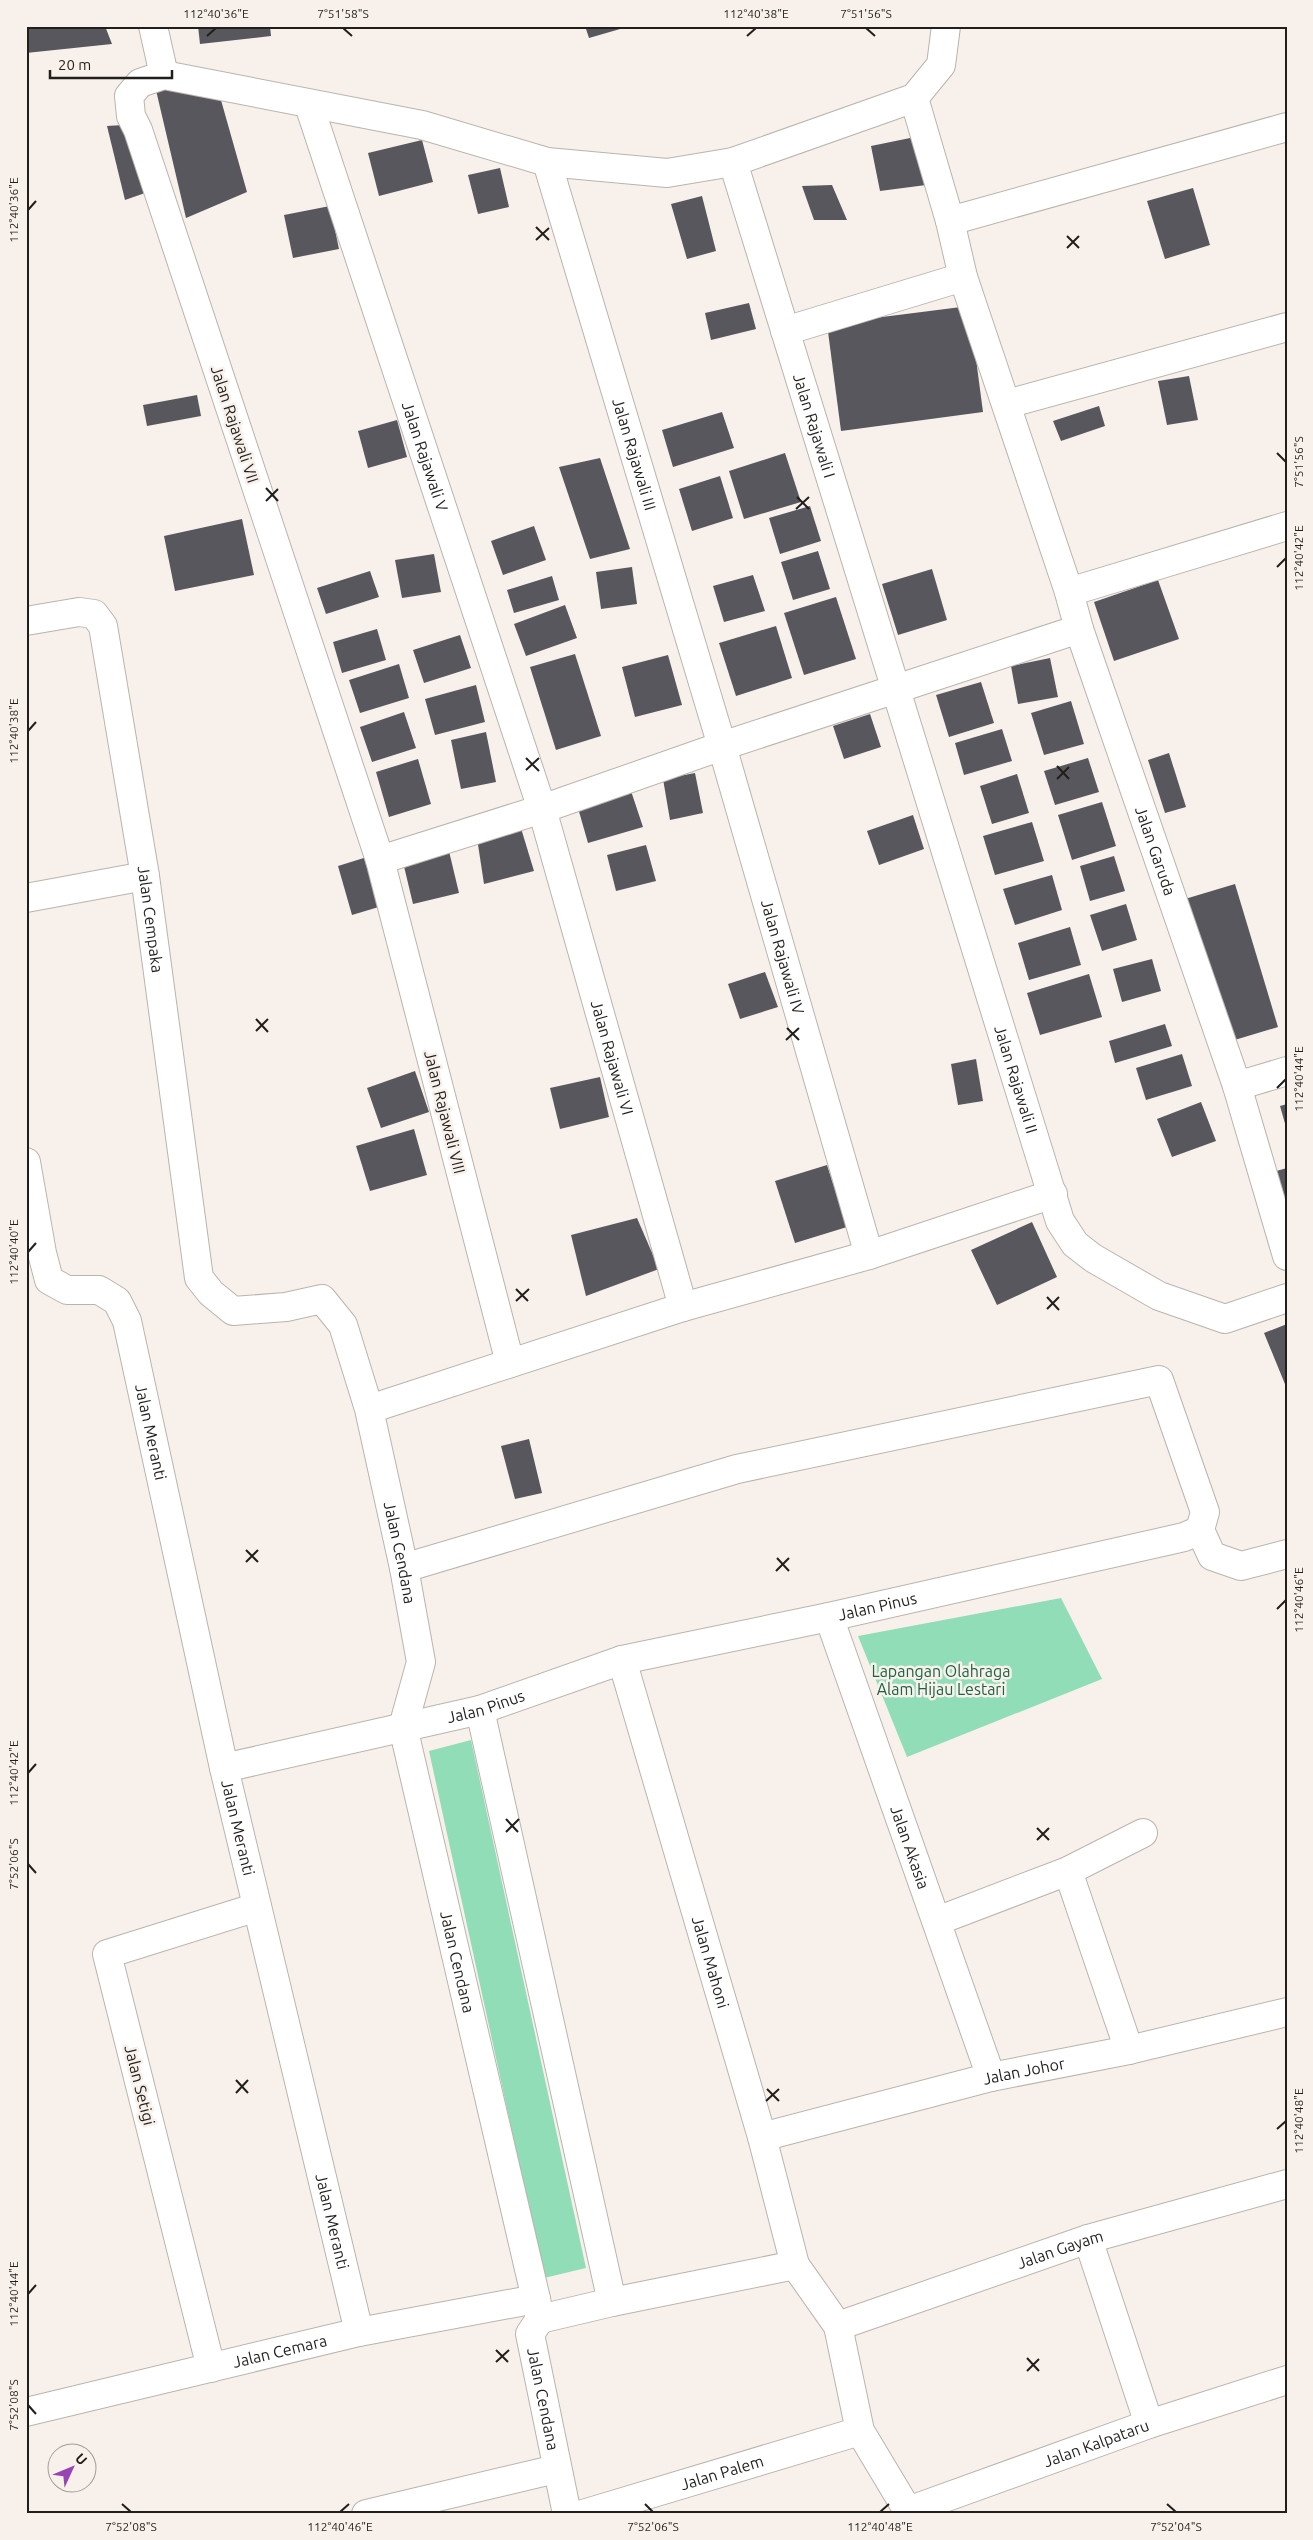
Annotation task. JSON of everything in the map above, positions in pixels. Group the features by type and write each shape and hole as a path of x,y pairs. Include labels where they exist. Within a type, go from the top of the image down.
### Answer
{"street":[{"path":"153,26 164,74 422,126 547,162 667,173 733,162 914,98 941,65 946,26"},
{"name":"Jalan Rajawali VII","path":"164,74 140,83 129,96 131,116 138,130 380,860"},
{"name":"Jalan Garuda","path":"914,98 950,221 963,277 1069,592 1079,630 1237,1086 1287,1256"},
{"name":"Jalan Rajawali V","path":"309,104 542,809"},
{"path":"950,221 1287,127"},
{"name":"Jalan Rajawali III","path":"547,162 722,746"},
{"name":"Jalan Rajawali I","path":"733,162 896,689"},
{"path":"785,331 963,277"},
{"path":"1007,404 1287,327"},
{"path":"1069,592 1287,526"},
{"name":"Jalan Cempaka","path":"26,621 80,612 94,614 103,626 145,876 199,1278 211,1293 232,1311 286,1307 322,1299 343,1325 374,1407"},
{"path":"380,860 542,809 722,746 1079,630"},
{"name":"Jalan Rajawali II","path":"896,689 1060,1221 1075,1244 1093,1258 1159,1296 1225,1319 1287,1298"},
{"name":"Jalan Rajawali IV","path":"722,746 868,1255"},
{"name":"Jalan Rajawali VI","path":"542,809 683,1307"},
{"name":"Jalan Rajawali VIII","path":"380,860 510,1363"},
{"path":"26,898 145,876"},
{"path":"1237,1086 1287,1071"},
{"name":"Jalan Meranti","path":"26,1162 42,1254 49,1280 67,1290 99,1290 117,1302 127,1321 224,1768 359,2332"},
{"path":"374,1407 683,1307 868,1255 1053,1194"},
{"path":"404,1568 737,1469 1160,1380 1205,1512 1200,1530 1212,1556 1240,1566 1287,1554"},
{"name":"Jalan Cendana","path":"374,1407 421,1662 403,1727 538,2309 530,2334 556,2469 567,2514"},
{"name":"Jalan Pinus","path":"224,1768 480,1710 622,1660 829,1617 1184,1537 1200,1530"},
{"name":"Jalan Akasia","path":"829,1617 991,2077"},
{"name":"Jalan Mahoni","path":"622,1660 762,2137 796,2265 838,2326"},
{"path":"480,1710 612,2302"},
{"path":"937,1921 1068,1871 1143,1833"},
{"path":"1068,1871 1129,2050"},
{"name":"Jalan Setigi","path":"211,2368 107,1954 257,1907"},
{"name":"Jalan Johor","path":"762,2137 991,2077 1129,2050 1287,2012"},
{"name":"Jalan Gayam","path":"838,2326 1088,2238 1287,2184"},
{"path":"1088,2238 1149,2424"},
{"name":"Jalan Cemara","path":"26,2412 359,2332 538,2309 612,2302 796,2265"},
{"path":"838,2326 860,2431 908,2512"},
{"name":"Jalan Kalpataru","path":"908,2512 1149,2424 1287,2380"},
{"name":"Jalan Palem","path":"583,2514 860,2431"},
{"path":"366,2514 556,2469"}],"green space":[{"name":"Lapangan Olahraga Alam Hijau Lestari","path":"1061,1598 1102,1679 907,1757 858,1636"},
{"path":"471,1740 586,2268 544,2278 429,1751"}],"building":[{"path":"26,26 105,26 112,44 26,53"},
{"path":"198,26 270,26 271,36 200,44"},
{"path":"585,26 627,26 627,27 589,38"},
{"path":"155,86 217,86 247,192 186,218"},
{"path":"123,125 145,193 125,200 107,126"},
{"path":"915,137 926,185 880,191 871,146"},
{"path":"422,140 433,182 379,196 368,153"},
{"path":"500,168 509,207 478,214 468,175"},
{"path":"832,185 847,220 814,220 802,186"},
{"path":"1193,188 1210,245 1165,259 1147,201"},
{"path":"702,196 716,251 687,259 671,204"},
{"path":"330,206 339,249 293,258 284,215"},
{"path":"749,303 756,329 711,340 705,313"},
{"path":"969,306 983,412 841,431 827,324"},
{"path":"1189,376 1198,420 1167,425 1158,381"},
{"path":"197,395 201,416 147,426 143,405"},
{"path":"1099,406 1105,426 1061,441 1053,421"},
{"path":"722,412 734,448 673,467 662,430"},
{"path":"397,420 407,457 368,468 358,431"},
{"path":"785,453 801,502 744,519 729,471"},
{"path":"600,458 630,549 590,559 559,467"},
{"path":"720,476 733,518 692,531 679,489"},
{"path":"810,506 821,541 780,554 769,518"},
{"path":"242,519 254,575 175,591 164,536"},
{"path":"534,526 546,560 503,575 491,541"},
{"path":"818,551 830,589 793,600 781,562"},
{"path":"434,554 441,592 402,598 395,560"},
{"path":"632,567 637,604 601,609 596,572"},
{"path":"932,569 947,620 898,635 882,584"},
{"path":"370,571 379,597 326,614 317,588"},
{"path":"753,575 765,611 724,622 713,586"},
{"path":"552,576 559,600 514,613 507,590"},
{"path":"1158,580 1179,639 1114,661 1094,602"},
{"path":"836,597 856,659 804,675 784,613"},
{"path":"565,605 577,638 526,656 514,624"},
{"path":"776,626 792,678 736,696 719,643"},
{"path":"377,629 386,660 342,673 333,642"},
{"path":"460,635 471,668 424,683 413,650"},
{"path":"575,654 601,736 556,750 530,667"},
{"path":"668,655 682,705 635,717 622,667"},
{"path":"1050,658 1058,697 1018,704 1011,666"},
{"path":"399,664 409,698 360,713 349,680"},
{"path":"981,682 994,723 949,737 936,695"},
{"path":"476,685 485,722 435,735 425,699"},
{"path":"1071,701 1084,744 1044,755 1031,713"},
{"path":"404,712 416,748 372,762 360,727"},
{"path":"870,714 881,747 844,759 833,726"},
{"path":"1002,729 1012,761 964,775 955,743"},
{"path":"486,732 496,782 461,789 451,740"},
{"path":"1169,753 1186,807 1165,813 1148,760"},
{"path":"1088,758 1099,792 1055,805 1044,771"},
{"path":"418,759 431,804 389,817 376,772"},
{"path":"695,773 703,813 670,820 663,779"},
{"path":"1017,774 1029,813 992,824 980,786"},
{"path":"629,785 643,827 588,843 576,801"},
{"path":"1102,802 1116,846 1072,860 1058,815"},
{"path":"913,815 924,849 879,865 867,831"},
{"path":"1032,822 1044,861 995,875 983,836"},
{"path":"520,825 534,871 484,884 477,838"},
{"path":"646,845 656,881 616,891 607,855"},
{"path":"448,847 459,893 413,904 402,858"},
{"path":"1114,856 1125,891 1090,901 1080,866"},
{"path":"367,857 382,906 352,915 338,866"},
{"path":"1052,875 1062,910 1015,925 1003,889"},
{"path":"1235,884 1278,1027 1228,1042 1185,899"},
{"path":"1126,904 1137,940 1102,951 1090,915"},
{"path":"1070,927 1081,965 1029,980 1018,943"},
{"path":"1152,959 1161,991 1122,1002 1113,969"},
{"path":"765,972 778,1007 740,1019 728,984"},
{"path":"1089,974 1102,1017 1040,1035 1027,993"},
{"path":"1165,1024 1172,1046 1115,1063 1109,1041"},
{"path":"1182,1054 1192,1086 1146,1100 1136,1068"},
{"path":"976,1059 983,1101 958,1105 951,1064"},
{"path":"415,1071 429,1112 381,1128 367,1088"},
{"path":"600,1077 609,1117 560,1129 550,1088"},
{"path":"1201,1102 1216,1141 1172,1157 1157,1119"},
{"path":"1287,1104 1287,1127 1286,1127 1280,1106"},
{"path":"414,1129 427,1175 370,1191 356,1146"},
{"path":"827,1165 847,1227 795,1243 775,1181"},
{"path":"1287,1168 1287,1242 1266,1174"},
{"path":"637,1218 659,1269 586,1296 571,1235"},
{"path":"1032,1222 1057,1277 997,1305 971,1250"},
{"path":"1287,1324 1287,1389 1264,1333"},
{"path":"529,1439 542,1493 515,1499 501,1446"}]}
